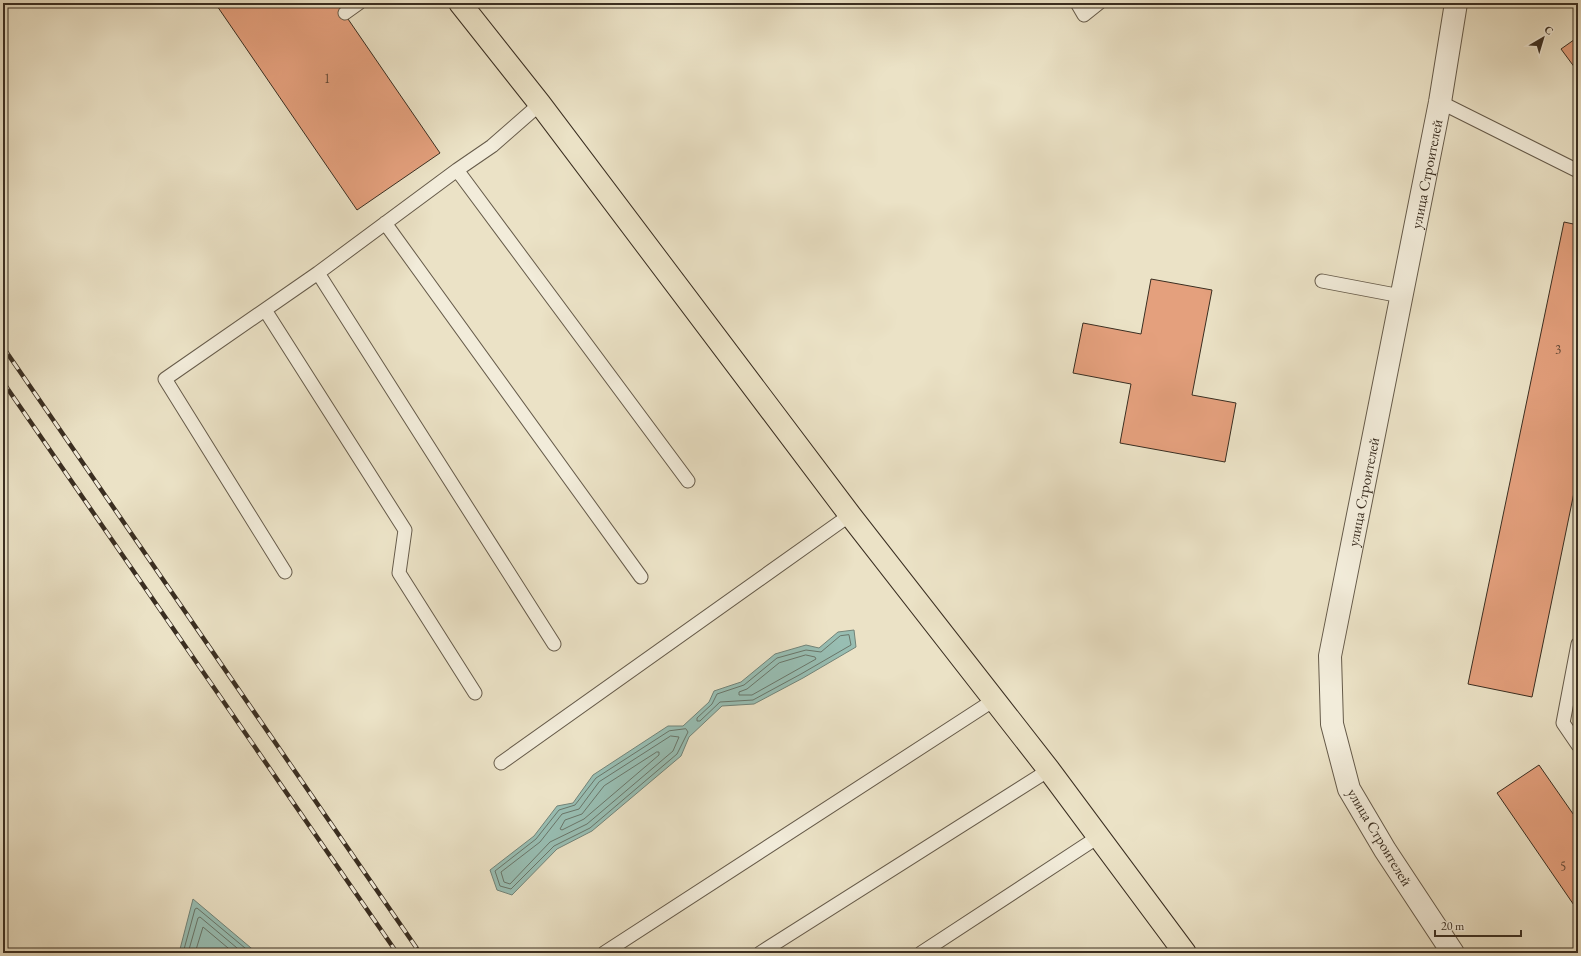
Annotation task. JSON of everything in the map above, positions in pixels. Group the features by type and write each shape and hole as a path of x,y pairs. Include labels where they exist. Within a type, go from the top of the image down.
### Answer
{"main road":[{"path":"460,3 540,104 850,515 1049,770 1185,953"}],"street":[{"name":"улица Строителей","path":"1454,953 1385,850 1349,789 1332,724 1330,656 1440,102 1456,3"}],"lane":[{"path":"345,13 359,3"},
{"path":"1077,3 1084,15 1099,3"},
{"path":"1440,102 1578,171"},
{"path":"285,572 165,379 318,273 457,170 492,146 540,104"},
{"path":"457,170 688,481"},
{"path":"385,223 641,577"},
{"path":"318,273 554,644"},
{"path":"1322,281 1401,296"},
{"path":"265,310 405,530 399,573 475,693"},
{"path":"501,763 850,515"},
{"path":"1578,644 1563,723 1578,745"},
{"path":"604,953 994,700"},
{"path":"760,953 1049,770"},
{"path":"921,953 1098,837"}],"water":[{"path":"854,630 856,647 803,678 754,704 722,706 689,737 681,756 592,831 557,849 512,895 497,890 490,870 534,836 557,806 573,803 593,775 668,726 683,726 709,702 714,691 741,682 775,654 806,645 819,648 838,632"},
{"path":"193,899 257,953 179,953"}],"building":[{"path":"215,3 337,3 440,153 357,210"},
{"path":"1578,37 1578,72 1561,49"},
{"path":"1564,222 1578,225 1578,473 1532,697 1468,684"},
{"path":"1151,279 1212,290 1192,395 1236,403 1225,462 1120,443 1131,384 1073,373 1083,323 1141,334"},
{"path":"1539,765 1578,821 1578,911 1497,793"}],"railway":[{"path":"3,347 420,953"},
{"path":"3,382 397,953"}]}
